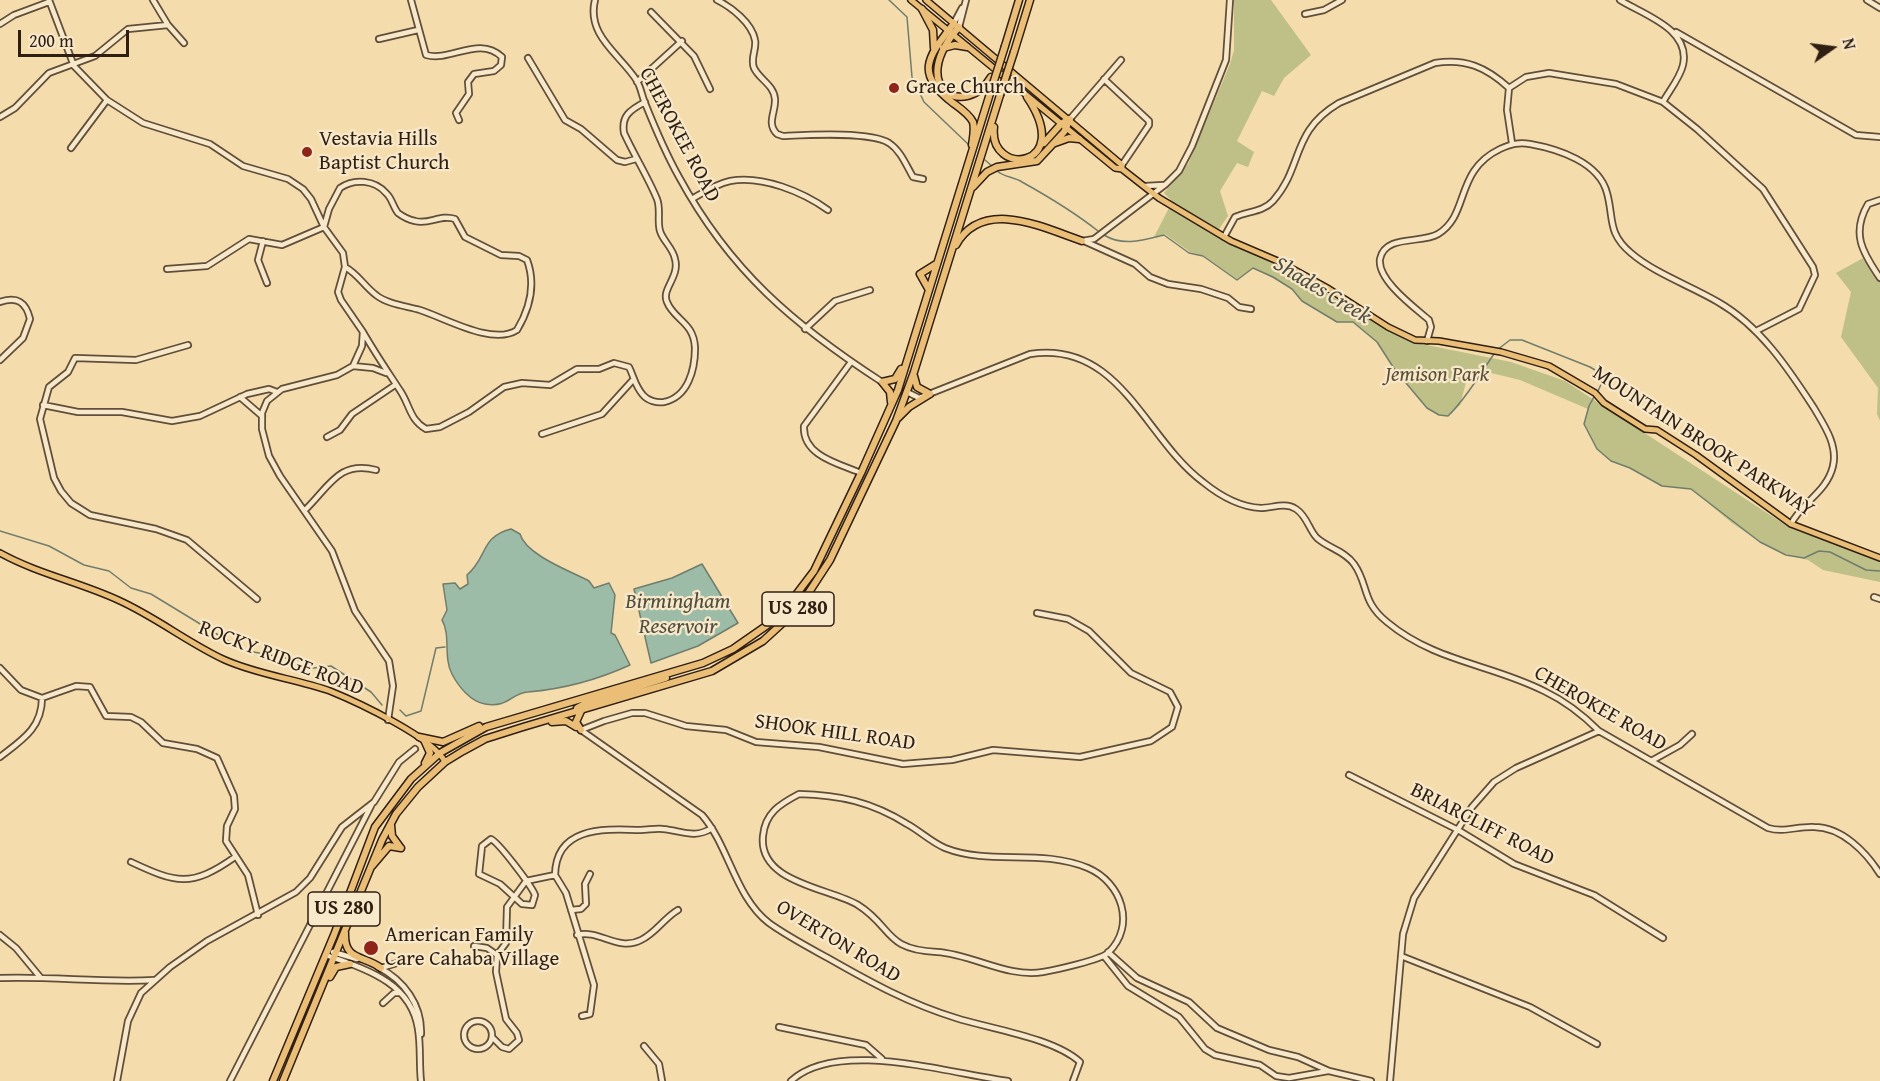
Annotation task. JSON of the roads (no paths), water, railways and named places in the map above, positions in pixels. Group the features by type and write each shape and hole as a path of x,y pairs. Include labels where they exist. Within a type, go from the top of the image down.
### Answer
{"highway":[{"path":"951,32 942,48 936,73 945,93 966,96 979,91 991,77 1018,0"},
{"name":"US 280","path":"284,1081 370,868 391,824 418,787 445,762 485,739 712,672 747,653 778,630 817,584 896,421 907,392 1030,0"},
{"path":"922,9 933,30 934,48 928,66 929,76 933,86 945,93 970,117 974,128 970,160"},
{"path":"934,48 957,25"},
{"name":"US 280","path":"273,1081 327,952 375,827 388,807 421,769 440,753 486,727 703,663 751,637 789,604 814,571 890,407 970,160 1004,44"},
{"path":"942,48 955,45 967,46"},
{"path":"1027,97 1043,126 1044,137 1041,146"},
{"path":"996,110 993,139 1003,155 1022,159 1033,154 1070,119"},
{"path":"971,190 987,172 998,167 1034,163 1055,143 1063,126"},
{"path":"1055,143 1069,138 1079,139"},
{"path":"950,256 968,231 995,219 1028,222 1082,241"},
{"path":"929,290 920,274 929,271 938,261"},
{"path":"907,392 904,382 924,306"},
{"path":"890,407 890,392 882,382 895,379 909,352"},
{"path":"896,421 909,407 930,394 917,387 914,372"},
{"path":"567,714 569,706 660,680 703,663"},
{"path":"579,728 576,722 582,710 577,708 586,703"},
{"path":"422,739 443,742 481,725 517,716"},
{"path":"505,733 558,721 579,728"},
{"path":"421,769 430,753 422,739"},
{"path":"370,868 389,846 400,848 392,836 391,824"},
{"path":"346,926 345,945 349,952 381,968"},
{"path":"320,992 326,988 336,967 350,964"}],"main road":[{"path":"911,0 1079,139 1116,168 1122,167"},
{"path":"926,0 1070,119 1122,167"},
{"name":"MOUNTAIN BROOK PARKWAY","path":"1122,167 1153,194 1174,207 1224,237 1280,262 1329,289 1388,327 1415,339 1501,352 1549,366 1595,393 1605,404 1645,429 1657,430 1696,455 1791,524 1880,558"},
{"name":"ROCKY RIDGE ROAD","path":"0,553 34,569 121,601 182,638 227,661 330,692 422,739 440,753 445,762"}],"street":[{"path":"153,0 168,25 184,43"},
{"path":"411,0 421,45 426,55 436,58 476,48 494,49 502,57 501,65 494,71 474,74 468,82 469,94 456,113 459,120"},
{"name":"CHEROKEE ROAD","path":"595,0 593,12 604,42 637,82 666,151 692,199 736,264 763,293 805,329 882,382"},
{"path":"717,0 729,6 752,31 755,40 752,61 755,70 773,90 775,99 771,124 777,134 783,136 824,134 887,142 902,156 913,177 923,179"},
{"path":"1082,241 1094,238 1166,184 1179,171 1192,146 1226,60 1230,0"},
{"path":"1305,14 1324,10 1342,0"},
{"path":"1620,0 1856,135 1880,137"},
{"path":"1867,0 1880,8"},
{"path":"0,24 14,15 49,1 74,66 107,100 143,123 210,144 243,166 288,179 303,189 311,199 324,227 343,253 345,267 338,292 341,300 363,332 416,423 426,429 440,427 469,412 504,387 522,383 550,385 577,369 599,369 614,363 625,365 630,369 632,381 648,400 659,403 679,397 687,387 695,349 687,324 667,303 666,294 677,273 676,260 672,248 660,231 658,201 636,159 622,125 624,117 632,108 645,102"},
{"path":"651,12 682,41 694,56 710,89"},
{"path":"0,117 15,108 49,73 74,66 95,56 128,29 168,25"},
{"path":"379,39 418,30"},
{"path":"1663,102 1683,66 1683,48 1676,32"},
{"path":"637,82 682,41"},
{"path":"528,58 565,120 581,129 617,160 625,162 636,159"},
{"path":"1070,119 1120,60"},
{"path":"1224,237 1235,217 1263,208 1272,202 1285,183 1310,126 1325,112 1339,104 1435,63 1447,61 1473,64 1486,70 1509,88"},
{"path":"1509,88 1526,77 1549,73 1616,84 1663,102 1697,129 1763,189 1813,267 1814,282 1799,309 1758,330"},
{"path":"1104,79 1149,121 1149,125 1122,167"},
{"path":"1509,88 1507,110 1512,143"},
{"path":"71,148 107,100"},
{"path":"1428,341 1431,327 1429,320 1384,277 1380,267 1381,255 1394,243 1431,237 1447,228 1455,216 1472,172 1493,153 1512,143 1531,144 1560,151 1587,166 1603,183 1607,191 1611,226 1632,254 1720,303 1758,330 1802,390 1825,427 1833,448 1833,468 1828,481 1796,514 1791,524"},
{"path":"692,199 723,183 743,180 770,184 798,193 828,210"},
{"path":"324,227 329,209 340,188 356,181 380,187 388,194 399,213 412,220 425,223 446,216 455,219 465,237 501,255 519,256 527,260 532,280 532,294 518,330 504,335 486,333 447,322 377,296 353,271 345,267"},
{"path":"1141,184 1150,187 1166,184"},
{"path":"1880,200 1868,204 1858,229 1861,243 1880,278"},
{"path":"167,269 207,266 249,239 282,245 324,227"},
{"path":"263,241 258,260 267,283"},
{"path":"1082,241 1106,249 1168,284 1201,289 1251,309"},
{"path":"805,329 835,301 870,290"},
{"path":"0,302 11,299 19,300 25,304 30,319 23,338 0,360"},
{"path":"363,332 363,346 353,366 337,375 277,392 267,401 262,416 262,429 269,456 332,551 355,611 389,661 393,686 388,720"},
{"path":"188,345 136,360 75,358 68,372 49,387 40,419 54,478 71,503 90,515 156,529 187,540 257,599"},
{"name":"CHEROKEE ROAD","path":"907,392 919,398 1030,354 1046,352 1075,357 1120,385 1179,461 1203,482 1244,506 1261,508 1286,505 1298,510 1316,537 1353,562 1365,595 1374,609 1408,638 1451,659 1545,691 1577,711 1599,731 1653,760 1736,812 1768,828 1786,831 1816,826 1837,833 1864,852 1880,874"},
{"path":"851,362 804,426 803,436 814,453 861,473"},
{"path":"353,366 373,368 386,373"},
{"path":"542,434 603,414 632,381"},
{"path":"327,437 340,430 352,414 395,385"},
{"path":"44,405 78,412 122,412 172,421 200,416 240,397 269,389 277,392"},
{"path":"240,397 262,416"},
{"path":"305,510 342,471 363,466 376,470"},
{"path":"1874,597 1880,599"},
{"name":"SHOOK HILL ROAD","path":"579,728 604,720 645,713 686,726 726,730 756,742 819,747 903,764 952,760 993,750 1091,756 1151,741 1172,727 1178,706 1170,692 1131,673 1106,646 1077,622 1037,613"},
{"path":"0,668 21,690 42,698 76,686 90,687 106,716 126,716 135,719 163,743 197,749 217,758 234,796 235,809 225,835 235,857 248,875 258,915"},
{"path":"0,757 37,725 42,711 42,698"},
{"name":"OVERTON ROAD","path":"567,714 579,728 692,806 712,828 754,907 770,923 892,994 957,1018 998,1028 1067,1052 1080,1062 1073,1081"},
{"path":"1390,1081 1401,956 1408,910 1483,794 1504,774 1599,731"},
{"path":"1653,760 1680,746 1692,734"},
{"path":"230,1081 374,802 399,762 415,749"},
{"name":"BRIARCLIFF ROAD","path":"1348,775 1458,830 1527,871 1594,895 1663,938"},
{"path":"799,794 842,796 888,812 932,841 965,854 1048,857 1090,869 1108,881 1122,902 1122,928 1106,954 1041,972 1022,972 964,956 907,947 886,934 859,906 804,886 771,863 762,839 764,826 771,812 781,803 799,794"},
{"path":"117,1081 128,1021 135,1000 154,980 207,941 258,915 304,885 342,827 374,802"},
{"path":"582,1016 590,1014 593,1009 594,985 566,893 555,875 558,856 564,846 588,832 607,829 663,829 695,835 712,828"},
{"path":"486,841 496,842 526,881 535,895 534,903 525,906 500,884 479,873 482,846 486,841"},
{"path":"130,862 178,881 199,876 235,857"},
{"path":"571,910 581,909 586,904 585,885 590,874"},
{"path":"494,1038 491,1043 479,1048 469,1045 464,1035 467,1026 479,1022 491,1028 494,1038 502,1047 509,1049 519,1040 517,1033 506,1019 498,990 497,955 506,943 507,907 526,881 555,875"},
{"path":"577,934 587,932 611,943 631,943 654,932 678,910"},
{"path":"0,935 16,948 40,977"},
{"path":"474,946 487,948 497,955"},
{"path":"327,952 381,968 408,990 418,1008 422,1030 419,1064"},
{"path":"1106,954 1137,978 1189,1002 1218,1028 1269,1050 1298,1057 1329,1071 1371,1081"},
{"path":"1106,954 1128,986 1179,1017 1205,1049 1215,1054 1260,1065 1276,1076 1289,1078 1329,1071"},
{"path":"335,955 390,981 404,994 413,1010 418,1030 421,1081"},
{"path":"1401,956 1530,1006 1597,1044"},
{"path":"381,968 397,963"},
{"path":"0,978 40,977 127,982 154,980"},
{"path":"383,1003 394,993 404,994"},
{"path":"1164,1007 1171,993"},
{"path":"779,1027 866,1045 882,1059"},
{"path":"644,1046 659,1065 662,1081"},
{"path":"791,1081 806,1070 823,1064 882,1059 970,1077 1008,1081"}],"water":[{"path":"511,529 520,534 524,542 539,555 589,581 594,588 609,583 615,595 611,633 615,635 630,665 580,683 522,693 505,702 493,705 480,703 461,688 449,667 446,632 442,620 447,610 443,584 455,583 460,589 468,584 467,575 474,568 489,542"},
{"name":"Birmingham Reservoir","path":"702,564 738,623 698,646 651,663 634,589 672,578"}],"waterway":[{"name":"Shades Creek","path":"889,0 907,17 912,77 924,102 969,145"},
{"name":"Shades Creek","path":"985,160 992,166"},
{"name":"Shades Creek","path":"997,171 1042,193 1098,231"},
{"name":"Shades Creek","path":"1104,235 1126,242 1164,235 1189,253 1203,256 1237,280 1253,268 1273,277 1292,289 1302,301 1337,322 1353,322 1377,342 1395,370 1427,408 1439,415 1448,416 1455,409 1494,354"},
{"name":"Shades Creek","path":"1497,350 1510,340 1522,340 1590,367 1600,373 1603,380 1598,391"},
{"name":"Shades Creek","path":"1595,395 1584,424 1597,449 1611,461 1630,468 1662,486 1691,489 1760,542 1786,555 1804,558 1819,551 1830,552 1866,570 1880,571"},
{"path":"0,531 49,546 84,565 109,571 131,588 151,594 243,650 302,661 313,668 331,666 371,692 382,705"},
{"path":"400,710 406,716 421,711 436,648 445,647"}],"place":[{"name":"Grace Church","path":"894,88"},
{"name":"Vestavia Hills Baptist Church","path":"307,152"},
{"name":"American Family Care Cahaba Village","path":"371,948"}],"park label":[{"name":"Jemison Park","path":"1437,376"}]}
